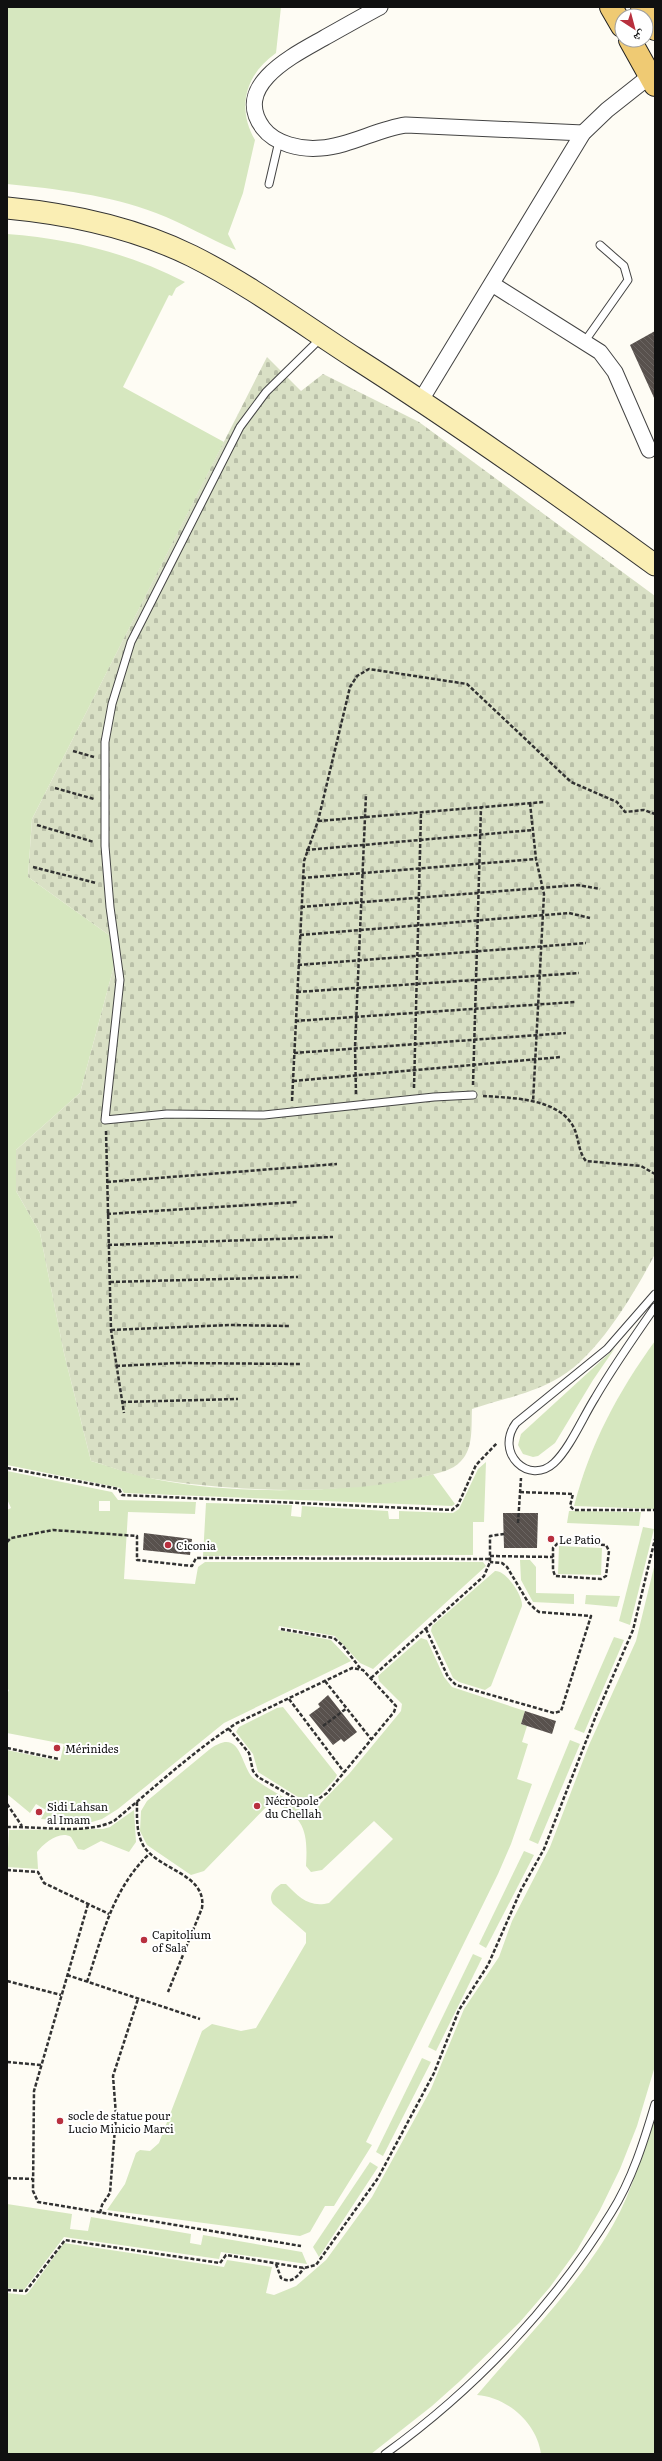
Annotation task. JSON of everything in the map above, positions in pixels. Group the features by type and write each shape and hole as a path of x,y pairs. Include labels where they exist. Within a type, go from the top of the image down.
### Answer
{"main road":[{"path":"642,7 655,29"},
{"path":"635,48 653,80"}],"street":[{"path":"380,7 282,62 266,77 256,96 256,114 267,133 279,141 297,146 321,148 390,127 422,124 584,133"},
{"path":"421,400 584,133 606,110 653,80"},
{"path":"7,208 72,216 134,232 163,244 220,272 421,400 519,466 655,565"},
{"path":"492,284 585,341 600,352 615,372 649,450"}],"lane":[{"path":"269,184 279,141"},
{"path":"585,341 628,280 624,266 600,245"},
{"path":"322,337 257,403 229,447 128,649 108,719 104,801 105,846 108,886 120,980 105,1120 155,1115 264,1115 414,1099 473,1095"},
{"path":"655,1294 607,1349 516,1423 508,1438 510,1454 522,1466 529,1469 546,1468 559,1458 611,1372 655,1307"},
{"path":"385,2454 452,2402 475,2380 512,2341 557,2288 612,2212 641,2148 655,2104"}],"path":[{"path":"291,1111 302,878 306,850 318,822 350,687 357,676 369,669 467,684 574,784 617,802 624,812 644,810 655,814"},
{"path":"73,751 105,760"},
{"path":"55,788 104,801"},
{"path":"357,1106 354,1075 366,794"},
{"path":"318,822 544,802"},
{"path":"530,803 536,859 543,888 533,1102"},
{"path":"481,807 473,1095 533,1102 552,1107 566,1117 576,1133 586,1161 641,1166 655,1174"},
{"path":"414,1099 421,812"},
{"path":"37,825 105,846"},
{"path":"306,850 532,830"},
{"path":"302,878 420,870 536,859"},
{"path":"33,867 108,886"},
{"path":"301,907 543,888 578,886 600,889"},
{"path":"300,935 575,913 590,918"},
{"path":"298,965 540,945 586,943"},
{"path":"297,992 357,990 476,980 578,974"},
{"path":"295,1021 538,1006 575,1002"},
{"path":"294,1053 355,1047 415,1044 566,1032"},
{"path":"293,1081 561,1057"},
{"path":"105,1120 111,1330 124,1413"},
{"path":"107,1182 336,1164"},
{"path":"107,1214 298,1202"},
{"path":"108,1245 333,1237"},
{"path":"110,1282 298,1277"},
{"path":"111,1330 215,1325 289,1326"},
{"path":"116,1366 200,1363 300,1364"},
{"path":"122,1402 238,1400"},
{"path":"7,1468 119,1489 122,1496 452,1510 458,1505 476,1465 483,1456 500,1441 508,1438"},
{"path":"518,1523 522,1466"},
{"path":"520,1492 572,1494 570,1506 574,1510 655,1510"},
{"path":"7,1542 11,1538 53,1530 137,1536 137,1560 192,1566 196,1558 490,1559 553,1557"},
{"path":"371,1678 484,1576 490,1559 490,1536 504,1534"},
{"path":"276,2264 281,2278 287,2282 293,2280 304,2268 321,2261 378,2178 434,2073 463,2002 488,1965 521,1890 541,1856 597,1713 634,1630 655,1539"},
{"path":"559,1542 603,1544 609,1547 610,1551 608,1572 601,1579 558,1577 553,1570 553,1557 554,1545 559,1542"},
{"path":"426,1629 448,1677 456,1684 554,1713 561,1711 591,1616 539,1612 528,1602 507,1567 502,1563 490,1559"},
{"path":"229,1729 249,1752 253,1771 258,1777 300,1801 311,1802 322,1797 396,1710 394,1704 360,1668 343,1646 334,1638 281,1629"},
{"path":"7,1827 99,1827 114,1821 229,1729 352,1668 360,1668"},
{"path":"325,1681 371,1739"},
{"path":"289,1698 344,1772"},
{"path":"323,1726 347,1708"},
{"path":"7,1748 59,1759"},
{"path":"137,1802 138,1833 149,1854 194,1883 203,1897 202,1908 168,1992"},
{"path":"7,1804 22,1827"},
{"path":"87,1982 109,1914 125,1881 149,1854"},
{"path":"7,1870 38,1872 44,1883 109,1914"},
{"path":"88,1904 41,2065 33,2099 33,2179 34,2194 38,2202 301,2246"},
{"path":"67,1975 200,2020"},
{"path":"7,1981 61,1995"},
{"path":"100,2213 102,2205 110,2193 116,2115 113,2076 138,1999"},
{"path":"7,2062 41,2065"},
{"path":"7,2178 33,2179"},
{"path":"7,2290 26,2292 65,2240 220,2263 227,2255 304,2268"}],"green space":[{"path":"7,7 281,7 276,53 257,71 247,92 245,104 246,115 249,128 255,140 243,193 228,234 236,250 166,217 138,207 101,197 45,188 7,184"},
{"path":"7,234 31,236 99,249 142,263 185,282 176,288 172,296 169,295 123,387 224,442 32,819 28,877 109,935 114,966 80,1093 16,1150 16,1191 40,1233 64,1353 91,1461 139,1475 178,1483 251,1490 329,1489 366,1486 401,1481 433,1474 455,1504 452,1506 124,1493 121,1488 7,1465"},
{"path":"267,357 301,391 323,374 419,422 655,596 655,1254 636,1288 612,1325 584,1358 569,1371 544,1386 534,1390 472,1409 470,1443 465,1456 461,1461 453,1467 440,1473 361,1487 291,1490 220,1487 139,1476 91,1461 64,1353 40,1233 16,1191 16,1150 80,1093 114,966 109,935 28,877 32,819"},
{"path":"655,1341 655,1509 574,1506 588,1461 607,1419 617,1399"},
{"path":"615,1348 593,1380 555,1443 538,1456 533,1457 523,1454 518,1445 521,1434"},
{"path":"486,1462 484,1522 473,1522 473,1555 203,1556 206,1503 292,1505 291,1516 301,1517 302,1506 388,1511 389,1519 399,1519 399,1511 453,1513 459,1509 478,1469"},
{"path":"7,1471 112,1492 118,1500 196,1502 195,1514 128,1512 124,1579 195,1584 198,1567 205,1562 483,1562 486,1566 373,1669 360,1663 335,1636 279,1626 278,1630 331,1640 351,1661 224,1723 118,1809 102,1819 85,1824 83,1822 41,1819 46,1810 36,1804 30,1813 7,1794 7,1750 60,1761 64,1744 7,1733 7,1694 9,1690 7,1689 7,1510 11,1508 7,1499","holes":["99,1501 110,1501 110,1511 99,1511"]},
{"path":"569,1511 641,1512 639,1526 567,1523"},
{"path":"643,1527 654,1529 630,1625 619,1621"},
{"path":"559,1546 602,1548 601,1575 558,1574"},
{"path":"520,1560 530,1560 536,1567 536,1593 574,1594 574,1604 533,1602 521,1580"},
{"path":"655,1563 655,2066 637,2126 620,2169 600,2210 577,2250 550,2287 520,2322 460,2381 432,2406 371,2454 7,2454 7,2293 25,2295 28,2293 64,2243 224,2267 227,2260 272,2267 266,2293 274,2295 296,2286 326,2260 372,2197 431,2089 464,2009 499,1957 512,1921 550,1847 589,1745 636,1641"},
{"path":"495,1571 504,1575 513,1584 520,1596 522,1606 491,1686 485,1690 459,1682 453,1678 431,1631 432,1626"},
{"path":"586,1595 620,1596 617,1607 585,1604"},
{"path":"614,1637 624,1640 584,1733 574,1729"},
{"path":"421,1638 427,1640 444,1677 452,1687 525,1711 521,1724 527,1726 522,1742 528,1744 517,1779 532,1784 511,1844 498,1874 366,2142 372,2145 334,2206 325,2206 310,2232 300,2236 107,2210 125,2184 136,2153 140,2150 150,2151 159,2143 202,2031 212,2024 241,2031 256,2028 306,1943 306,1933 273,1904 271,1895 274,1890 281,1884 286,1884 300,1897 310,1903 329,1903 393,1839 374,1821 322,1870 311,1872 306,1866 306,1844 302,1827 292,1813 272,1801 204,1871 191,1875 147,1845 140,1831 141,1811 147,1801 210,1749 220,1743 228,1742 233,1744 238,1749 248,1771 255,1780 306,1809 315,1809 349,1774 401,1711 402,1704 379,1681 378,1676"},
{"path":"283,1707 337,1775 320,1795 309,1798 298,1797 258,1772 253,1754 236,1732 239,1727 277,1708"},
{"path":"570,1740 580,1744 538,1844 529,1840"},
{"path":"134,1810 136,1842 129,1852 101,1841 84,1850 78,1849 71,1837 62,1835 52,1838 37,1852 38,1869 7,1867 9,1830 103,1829 110,1827"},
{"path":"524,1851 534,1855 486,1948 479,1944"},
{"path":"473,1954 482,1958 436,2051 428,2047"},
{"path":"422,2058 431,2062 383,2156 376,2152"},
{"path":"655,2112 655,2454 541,2454 534,2432 519,2414 509,2406 499,2401 477,2395 567,2291 584,2269 613,2225 620,2212 637,2170"},
{"path":"370,2162 378,2167 319,2257 313,2247"},
{"path":"7,2204 72,2214 70,2229 88,2231 91,2217 191,2234 190,2243 201,2245 203,2235 302,2252 307,2264 221,2252 219,2259 64,2237 24,2290 7,2288"}],"building":[{"path":"655,331 655,400 630,345"},
{"path":"503,1513 538,1513 537,1548 504,1548"},
{"path":"144,1533 192,1539 190,1555 143,1550"},
{"path":"328,1695 357,1732 344,1742 341,1739 333,1745 309,1715 320,1707 318,1704"},
{"path":"525,1711 556,1721 552,1734 521,1724"}],"place":[{"name":"Le Patio","path":"551,1539"},
{"name":"Ciconia","path":"168,1545"},
{"name":"Mérinides","path":"57,1748"},
{"name":"Nécropole du Chellah","path":"257,1806"},
{"name":"Sidi Lahsan al Imam","path":"39,1812"},
{"name":"Capitolium of Sala","path":"144,1940"},
{"name":"socle de statue pour Lucio Minicio Marci","path":"60,2121"}]}
